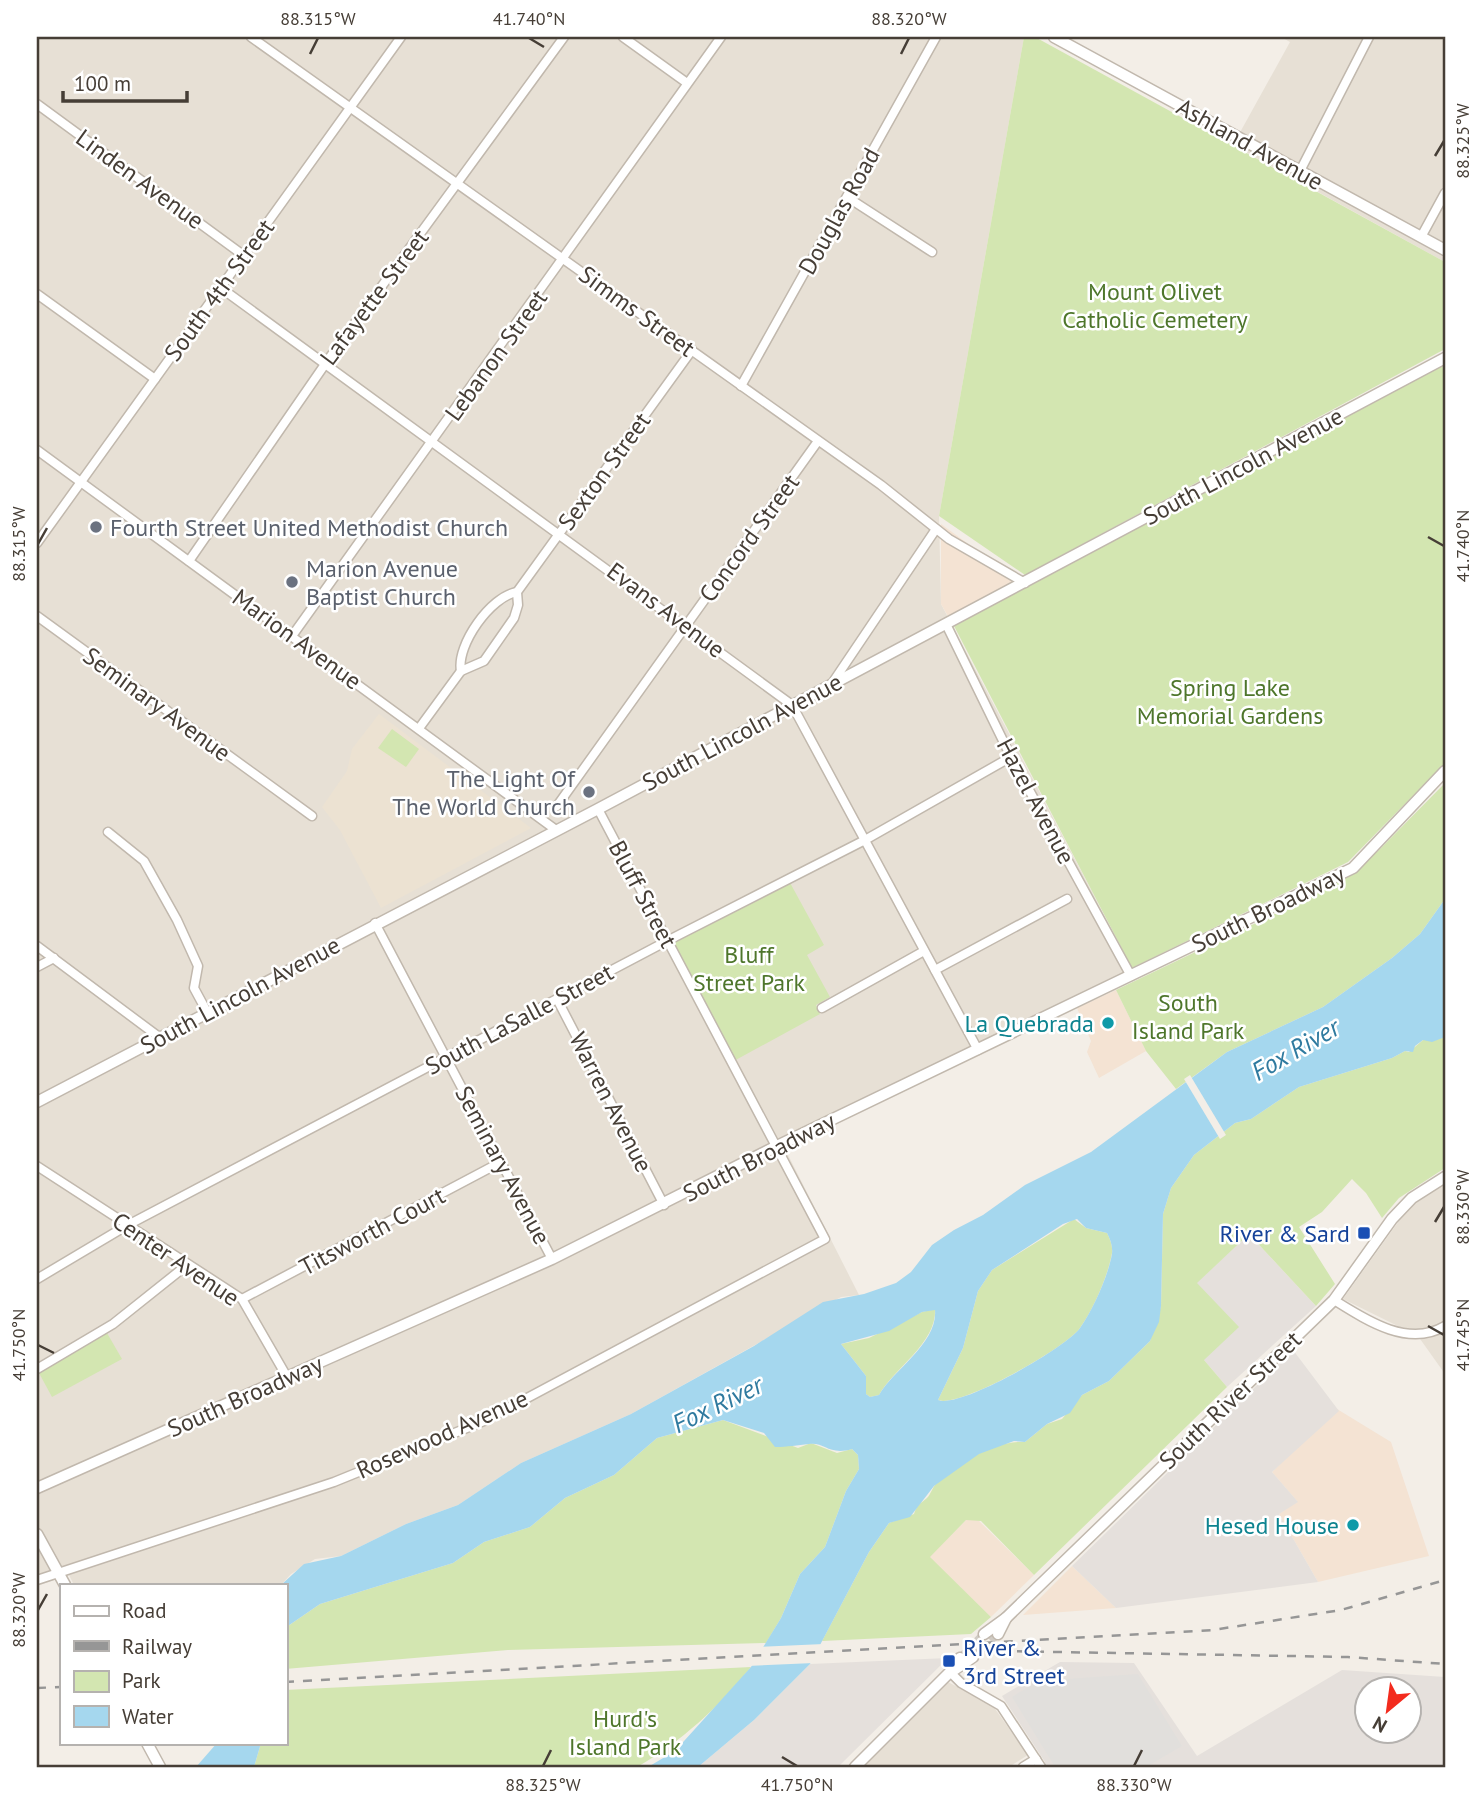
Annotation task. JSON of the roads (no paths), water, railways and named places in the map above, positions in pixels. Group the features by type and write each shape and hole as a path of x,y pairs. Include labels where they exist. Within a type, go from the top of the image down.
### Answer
{"street":[{"name":"Simms Street","path":"251,37 881,485 936,529 1025,583"},
{"name":"South 4th Street","path":"37,542 401,37"},
{"name":"Lafayette Street","path":"189,561 324,365 564,37"},
{"path":"623,37 687,83"},
{"name":"Lebanon Street","path":"292,636 565,259 721,37"},
{"name":"Douglas Road","path":"741,386 936,37"},
{"name":"Ashland Avenue","path":"1054,37 1445,250"},
{"path":"1300,171 1370,37"},
{"name":"Linden Avenue","path":"37,104 243,255"},
{"path":"1421,237 1445,193"},
{"path":"847,197 932,251"},
{"name":"Evans Avenue","path":"220,288 432,444 560,533 792,705 978,1050"},
{"path":"37,294 155,379"},
{"name":"Sexton Street","path":"420,727 461,671 484,661 514,618 518,605 517,592 692,350"},
{"name":"South Lincoln Avenue","path":"37,1102 375,923 598,809 1445,358"},
{"name":"Concord Street","path":"557,806 818,441"},
{"name":"Marion Avenue","path":"37,450 420,727 556,830"},
{"path":"833,682 936,529"},
{"name":"Sexton Street","path":"461,671 462,648 495,602 505,594 517,592"},
{"name":"Seminary Avenue","path":"37,616 312,816"},
{"name":"Hazel Avenue","path":"946,624 1007,760 1131,976"},
{"name":"South LaSalle Street","path":"37,1279 125,1226 865,840 1007,760"},
{"name":"South Broadway","path":"37,1488 552,1259 777,1146 1353,868 1445,771"},
{"name":"Bluff Street","path":"598,809 825,1239"},
{"path":"108,832 144,861 171,908 198,966 194,988 207,1012"},
{"path":"935,970 1067,899"},
{"name":"Seminary Avenue","path":"375,923 552,1259"},
{"path":"37,946 159,1037"},
{"path":"822,1008 924,951"},
{"path":"37,967 54,958"},
{"name":"Warren Avenue","path":"557,999 664,1205"},
{"name":"Titsworth Court","path":"242,1299 501,1162"},
{"name":"Center Avenue","path":"37,1166 125,1226 242,1299 287,1377"},
{"name":"South River Street","path":"984,1634 1006,1618 1334,1300 1392,1219 1412,1198 1445,1177"},
{"name":"Rosewood Avenue","path":"37,1580 334,1482 484,1420 825,1239"},
{"path":"37,1369 113,1324 187,1265"},
{"path":"1334,1300 1404,1335 1437,1331 1445,1326"},
{"path":"37,1534 64,1584"},
{"name":"South River Street","path":"998,1634 1006,1618"},
{"path":"950,1672 973,1657"},
{"path":"855,1767 950,1672 960,1658"},
{"path":"950,1672 961,1683 997,1702 1038,1763 1023,1767"},
{"path":"148,1744 160,1767"}],"water":[{"name":"Fox River","path":"1445,899 1445,1037 1432,1042 1423,1040 1415,1046 1413,1052 1405,1051 1392,1058 1299,1087 1251,1119 1235,1123 1194,1155 1171,1188 1163,1214 1161,1306 1159,1322 1150,1341 1109,1381 1082,1395 1070,1413 1047,1424 1025,1442 1014,1441 979,1454 934,1486 910,1517 889,1523 869,1552 810,1664 754,1720 698,1767 648,1767 675,1751 751,1667 781,1618 800,1574 825,1547 846,1491 859,1469 858,1455 852,1449 838,1451 814,1444 775,1447 764,1433 723,1420 657,1438 614,1475 565,1498 530,1527 484,1542 453,1563 320,1604 287,1627 287,1584 282,1584 304,1564 341,1556 406,1524 458,1505 521,1463 631,1414 754,1346 823,1302 864,1294 896,1283 911,1272 932,1245 954,1230 983,1215 1025,1185 1091,1152 1227,1052 1323,1007 1392,958 1420,934","holes":["1077,1219 1086,1228 1107,1233 1112,1251 1099,1293 1080,1328 1055,1349 1012,1375 967,1395 938,1400 963,1348 978,1291 992,1270 1063,1224","935,1310 934,1322 923,1345 879,1395 870,1397 866,1394 866,1376 841,1344 889,1331 922,1312"]},
{"path":"216,1744 261,1744 254,1767 196,1767"}],"tunnel":[{"path":"960,1658 984,1634"},
{"path":"973,1657 998,1634"}],"railway":[{"path":"287,1682 1213,1630 1341,1610 1445,1580"},
{"path":"999,1651 1348,1657 1445,1664"},
{"path":"37,1688 60,1687"}],"place":[{"name":"Fourth Street United Methodist Church","path":"96,527"},
{"name":"Marion Avenue Baptist Church","path":"292,582"},
{"name":"The Light Of The World Church","path":"589,792"},
{"name":"La Quebrada","path":"1108,1023"},
{"name":"River & Sard","path":"1364,1233"},
{"name":"Hesed House","path":"1353,1525"},
{"name":"River & 3rd Street","path":"949,1661"}],"park label":[{"name":"Mount Olivet Catholic Cemetery","path":"1155,305"},
{"name":"Spring Lake Memorial Gardens","path":"1230,701"},
{"name":"Bluff Street Park","path":"749,968"},
{"name":"South Island Park","path":"1188,1016"},
{"name":"Hurd's Island Park","path":"625,1732"}]}
